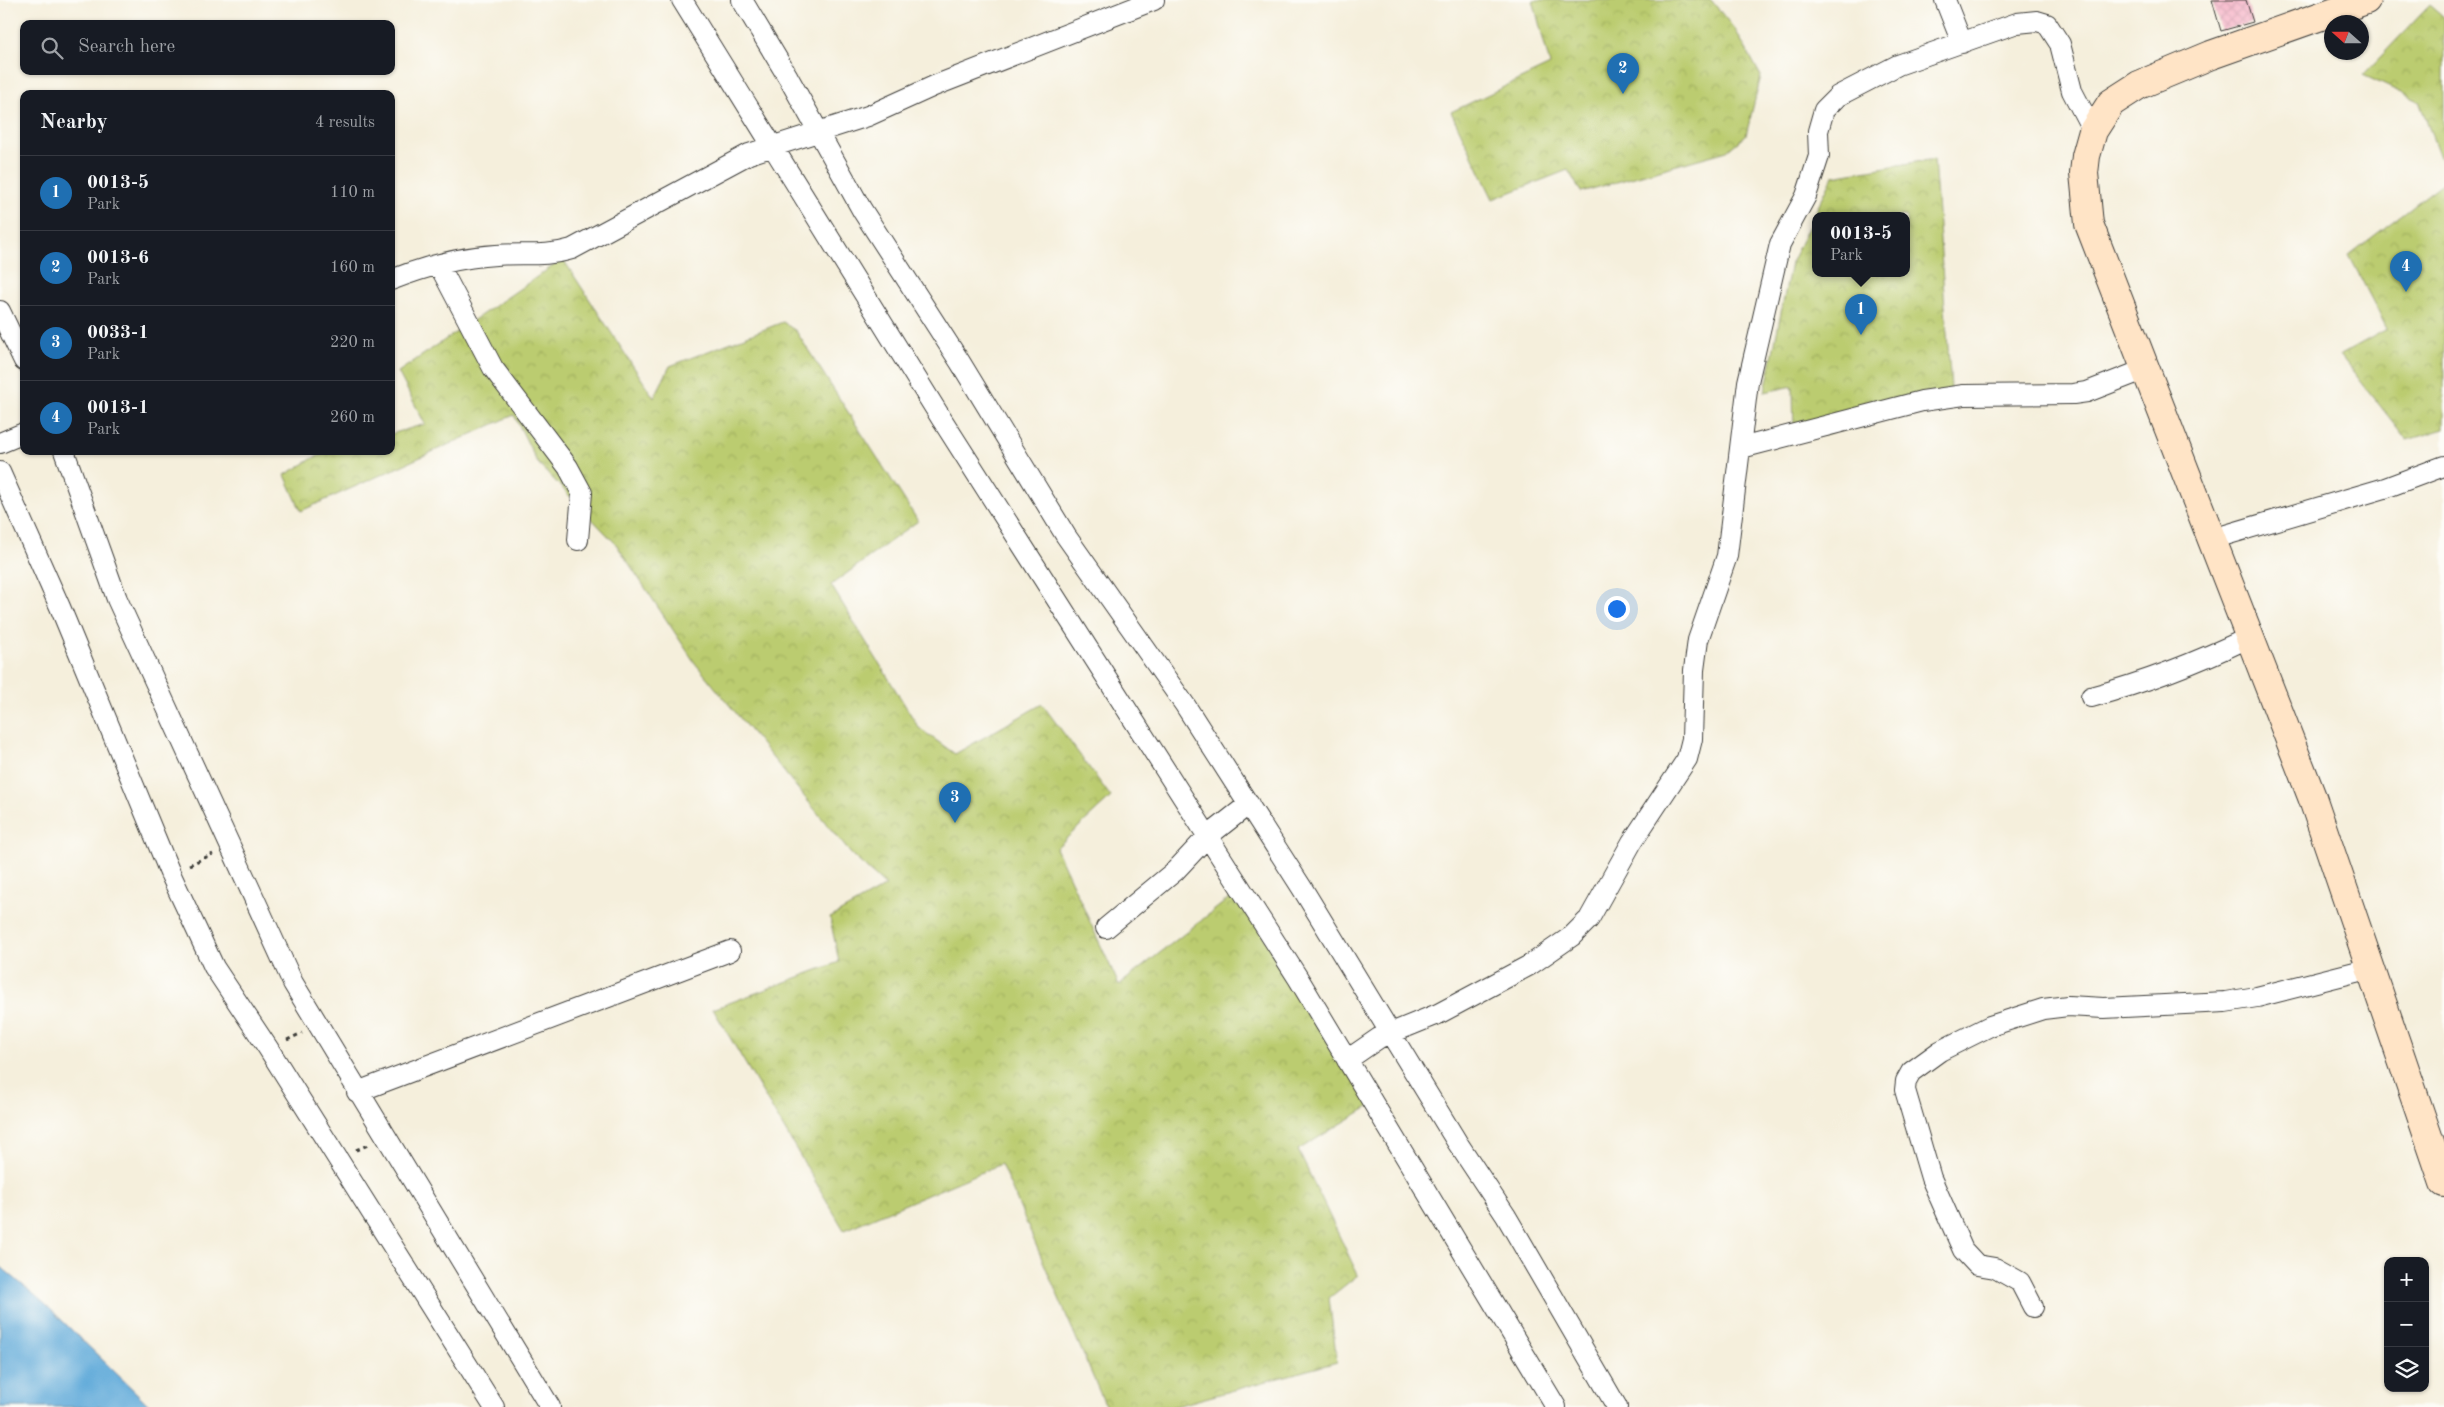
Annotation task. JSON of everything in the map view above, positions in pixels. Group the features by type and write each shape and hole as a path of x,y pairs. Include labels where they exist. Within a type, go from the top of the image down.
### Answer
{"main road":[{"path":"2366,0 2211,55 2139,85 2111,103 2093,131 2084,173 2089,224 2312,797 2444,1183"}],"street":[{"path":"682,0 771,146 1207,837 1351,1057 1556,1407"},
{"path":"742,0 862,210 960,362 1066,536 1185,705 1249,804 1385,1036 1506,1216 1617,1407"},
{"path":"395,278 422,268 495,255 544,255 572,249 728,164 771,146 868,116 934,86 1154,0"},
{"path":"1945,0 1962,43"},
{"path":"1351,1057 1385,1036 1438,1014 1522,970 1572,936 1590,919 1632,842 1687,759 1692,739 1694,670 1698,640 1727,556 1748,382 1780,244 1806,196 1819,156 1818,131 1824,110 1838,96 1898,65 2017,23 2037,21 2047,24 2060,44 2072,91 2093,131"},
{"path":"439,265 493,368 568,466 582,493 578,540"},
{"path":"0,311 20,353"},
{"path":"1741,448 1922,401 1964,395 2073,394 2093,390 2146,369"},
{"path":"2,442 20,435"},
{"path":"65,455 116,599 293,983 384,1137 550,1407"},
{"path":"2212,539 2385,488 2444,466"},
{"path":"0,472 63,616 170,873 214,967 268,1048 494,1407"},
{"path":"2091,697 2137,685 2205,659 2250,637"},
{"path":"1106,928 1174,871 1207,837 1249,804"},
{"path":"357,1092 730,951"},
{"path":"2033,1307 2020,1282 1995,1268 1977,1265 1963,1250 1931,1178 1905,1090 1906,1081 1911,1072 1940,1051 1990,1026 2043,1009 2068,1006 2104,1008 2225,1002 2257,997 2370,968"}],"path":[{"path":"170,873 231,846"},
{"path":"268,1048 318,1026"},
{"path":"337,1159 384,1137"}],"green space":[{"path":"1533,0 1711,0 1736,31 1761,76 1746,135 1727,151 1581,192 1568,170 1493,199 1451,112 1550,65"},
{"path":"2430,5 2444,17 2444,168 2419,101 2363,75"},
{"path":"1934,159 1952,401 1794,442 1793,386 1765,392 1791,263 1812,220 1812,277 1910,277 1910,212 1816,212 1833,176"},
{"path":"2444,182 2444,429 2407,440 2340,355 2387,329 2349,255"},
{"path":"563,259 654,398 670,366 783,322 796,331 918,521 831,585 919,728 955,754 1042,704 1111,797 1056,848 1119,985 1236,893 1372,1105 1298,1150 1358,1275 1329,1298 1337,1362 1172,1407 1106,1407 1001,1164 844,1230 713,1009 839,962 830,918 886,886 852,855 695,663 616,544 537,462 514,415 301,511 285,475 322,455 395,455 395,433 425,424 398,372"}],"water":[{"path":"0,1266 43,1302 151,1407 0,1407"}],"building":[{"path":"2212,0 2246,0 2253,22 2221,31"}],"place":[{"name":"0013-6","path":"1623,94"},
{"name":"0013-1","path":"2406,292"},
{"name":"0013-5","path":"1861,335"},
{"name":"0033-1","path":"955,823"}]}
